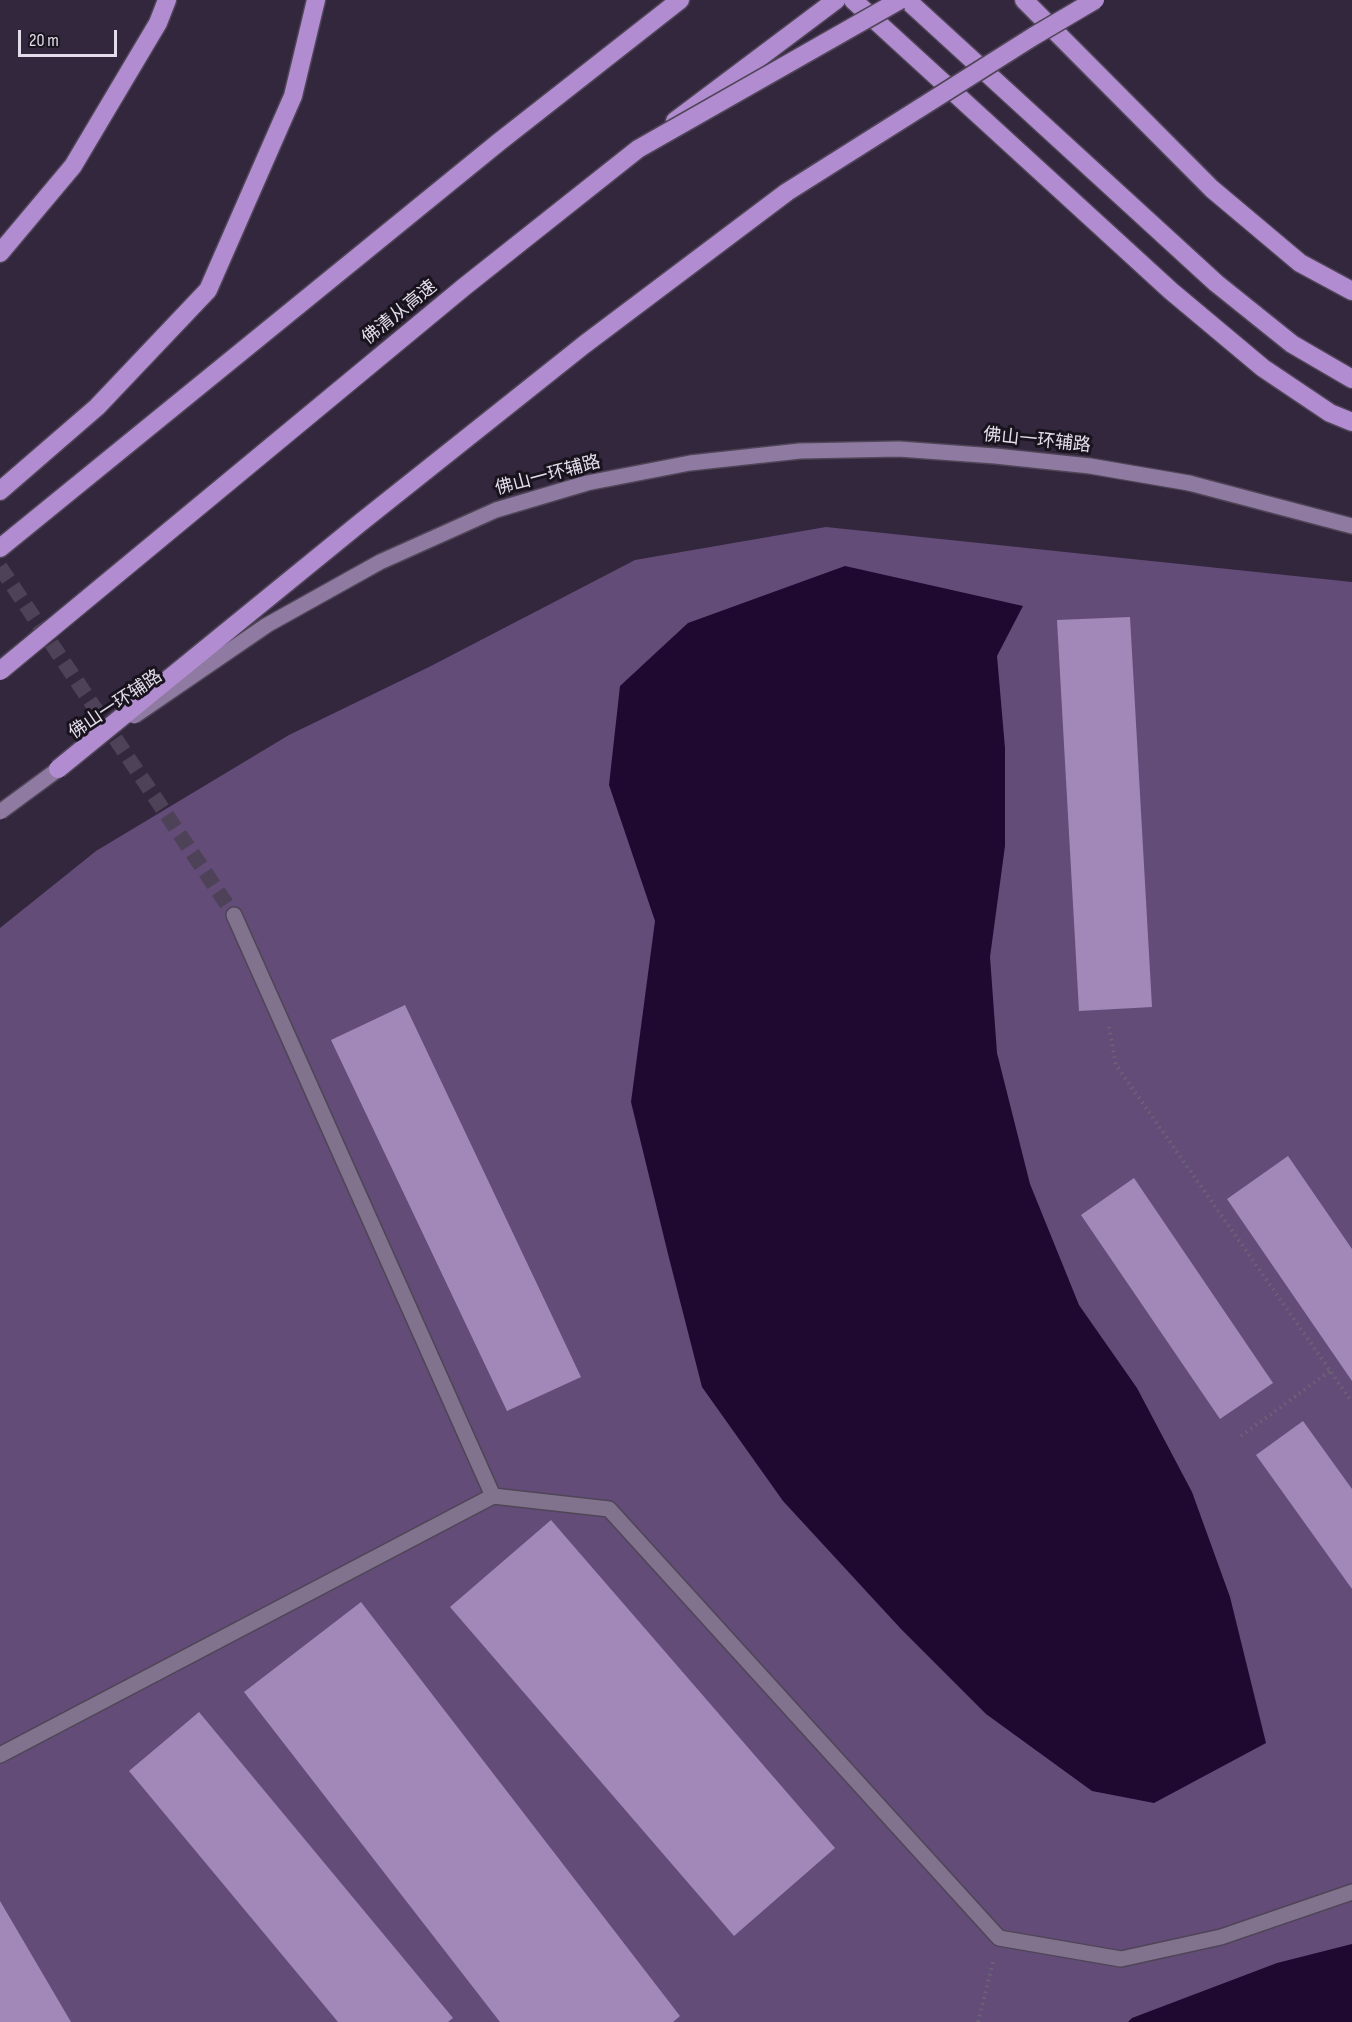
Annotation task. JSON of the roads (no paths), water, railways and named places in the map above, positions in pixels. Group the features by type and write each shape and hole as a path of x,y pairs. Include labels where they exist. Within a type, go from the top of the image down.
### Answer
{"highway":[{"path":"0,253 73,166 158,23 167,0"},
{"path":"0,491 98,407 208,290 293,96 316,0"},
{"path":"0,548 525,121 680,0"},
{"name":"佛清从高速","path":"0,671 464,287 638,149 836,0"},
{"path":"853,0 1180,299 1263,368 1330,413 1352,422"},
{"path":"638,149 900,0"},
{"path":"907,0 1216,283 1292,344 1352,379"},
{"path":"1024,0 1212,189 1300,263 1352,291"},
{"path":"58,769 585,344 787,192 1095,0"}],"main road":[{"name":"佛山一环辅路","path":"0,812 58,769 267,625 380,562 496,510 587,483 690,463 800,451 899,449 1090,466 1189,483 1352,526"}],"street":[{"path":"234,915 493,1496"},
{"path":"0,1755 493,1496 609,1509 999,1938 1121,1959 1221,1937 1352,1892"}],"tunnel":[{"path":"0,567 234,915"}]}
